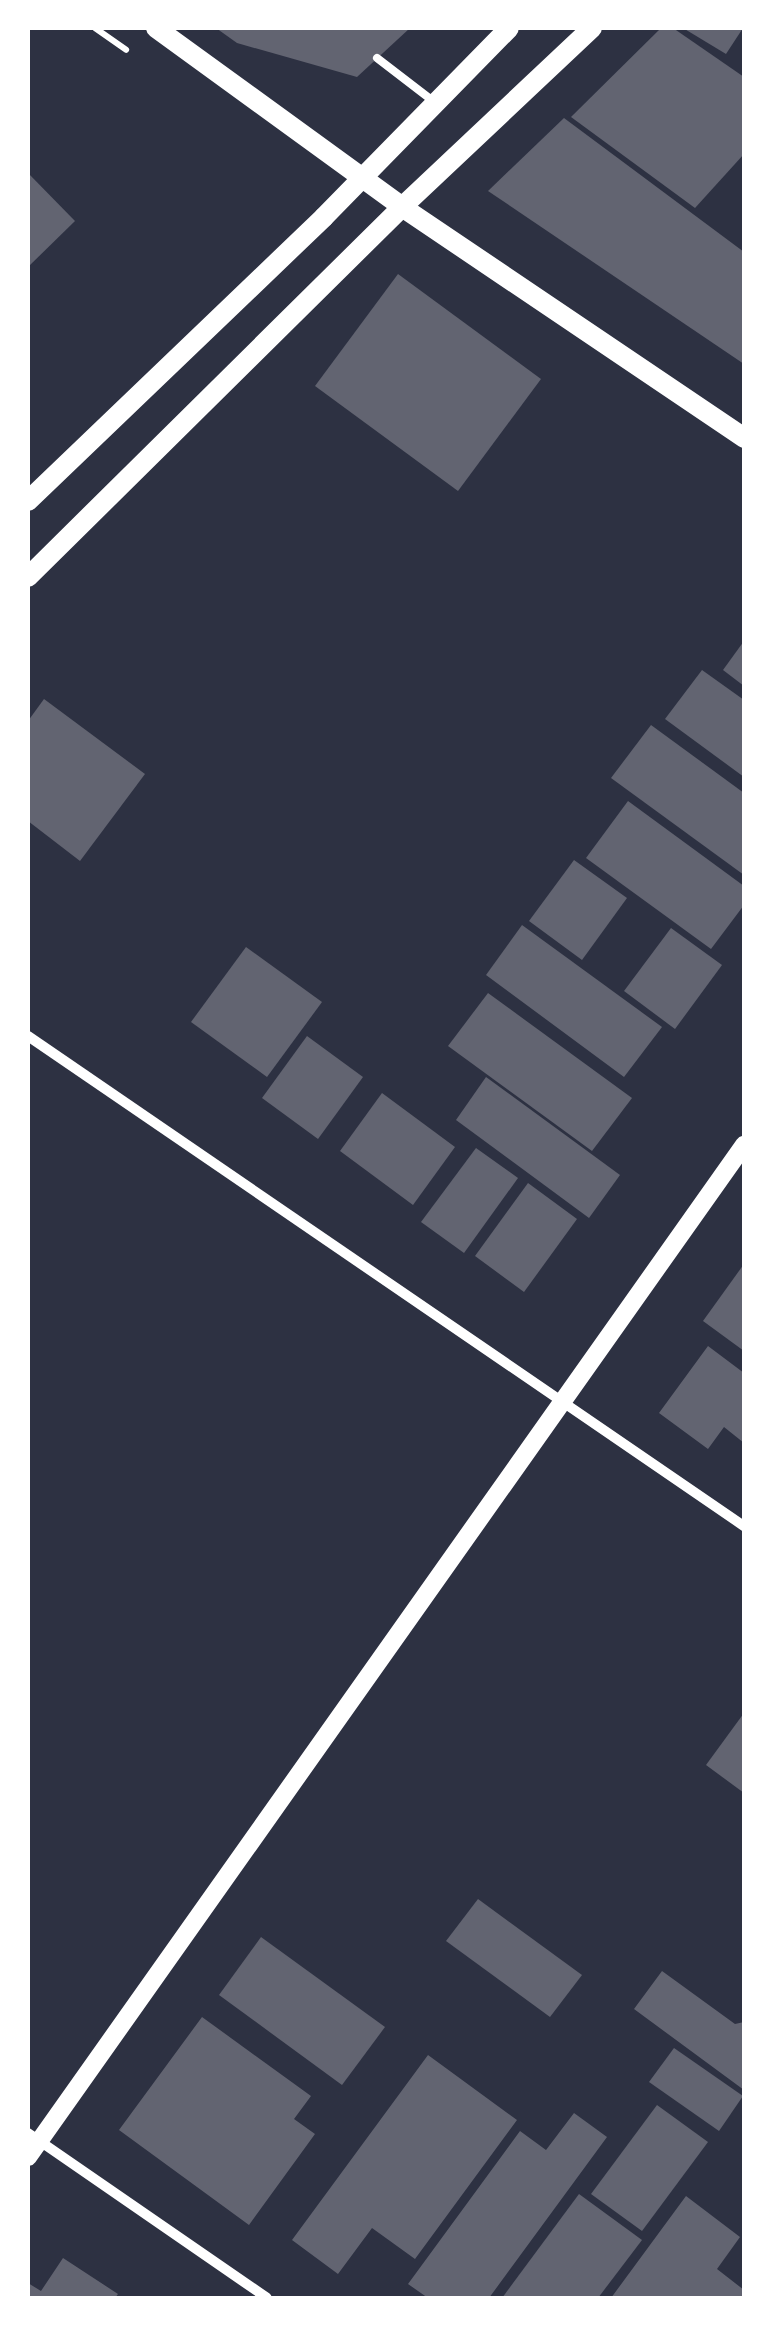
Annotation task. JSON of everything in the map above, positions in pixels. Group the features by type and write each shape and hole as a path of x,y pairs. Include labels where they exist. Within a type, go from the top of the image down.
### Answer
{"main road":[{"path":"158,28 402,207 744,438"},
{"path":"28,501 364,177 433,101 509,28"},
{"path":"28,577 402,207 592,28"}],"street":[{"path":"28,1036 744,1526"},
{"path":"28,2157 33,2137 562,1405 744,1144"},
{"path":"33,2137 267,2298"}],"lane":[{"path":"378,58 433,101"}],"building":[{"path":"216,28 410,28 357,77 237,43"},
{"path":"661,28 673,28 744,77 744,154 695,208 571,117"},
{"path":"683,28 743,28 726,54"},
{"path":"564,118 744,252 744,364 488,191"},
{"path":"28,173 75,221 28,267"},
{"path":"398,274 541,379 458,491 315,386"},
{"path":"744,641 744,686 723,670"},
{"path":"702,670 744,700 744,777 665,719"},
{"path":"44,699 145,774 80,861 28,821 28,721"},
{"path":"651,725 744,793 744,875 611,778"},
{"path":"628,801 744,886 744,905 711,949 586,858"},
{"path":"574,860 627,898 582,960 529,921"},
{"path":"522,925 662,1027 624,1077 486,975"},
{"path":"671,928 722,965 675,1029 624,991"},
{"path":"246,947 322,1002 267,1077 191,1022"},
{"path":"488,993 632,1098 592,1151 448,1046"},
{"path":"307,1036 363,1077 318,1139 262,1098"},
{"path":"486,1077 620,1175 589,1218 456,1120"},
{"path":"382,1093 455,1147 413,1205 340,1151"},
{"path":"476,1148 518,1178 464,1253 421,1222"},
{"path":"528,1183 577,1219 524,1292 475,1256"},
{"path":"744,1264 744,1351 703,1321"},
{"path":"708,1346 744,1373 744,1443 724,1427 708,1449 659,1413"},
{"path":"744,1713 744,1793 706,1765"},
{"path":"478,1899 582,1975 550,2017 446,1941"},
{"path":"261,1937 385,2027 342,2085 219,1995"},
{"path":"662,1971 735,2024 744,2022 744,2090 634,2009"},
{"path":"202,2017 311,2096 294,2119 315,2134 249,2225 119,2130"},
{"path":"674,2048 743,2096 719,2131 649,2082"},
{"path":"428,2055 517,2120 415,2259 372,2228 338,2274 292,2240"},
{"path":"657,2105 708,2142 642,2231 591,2194"},
{"path":"574,2113 607,2137 489,2298 428,2298 408,2284 520,2131 546,2150"},
{"path":"579,2194 642,2240 598,2298 502,2298"},
{"path":"686,2196 740,2237 717,2269 744,2290 744,2298 611,2298"},
{"path":"63,2258 118,2294 115,2298 28,2298 28,2283 41,2291"}]}
